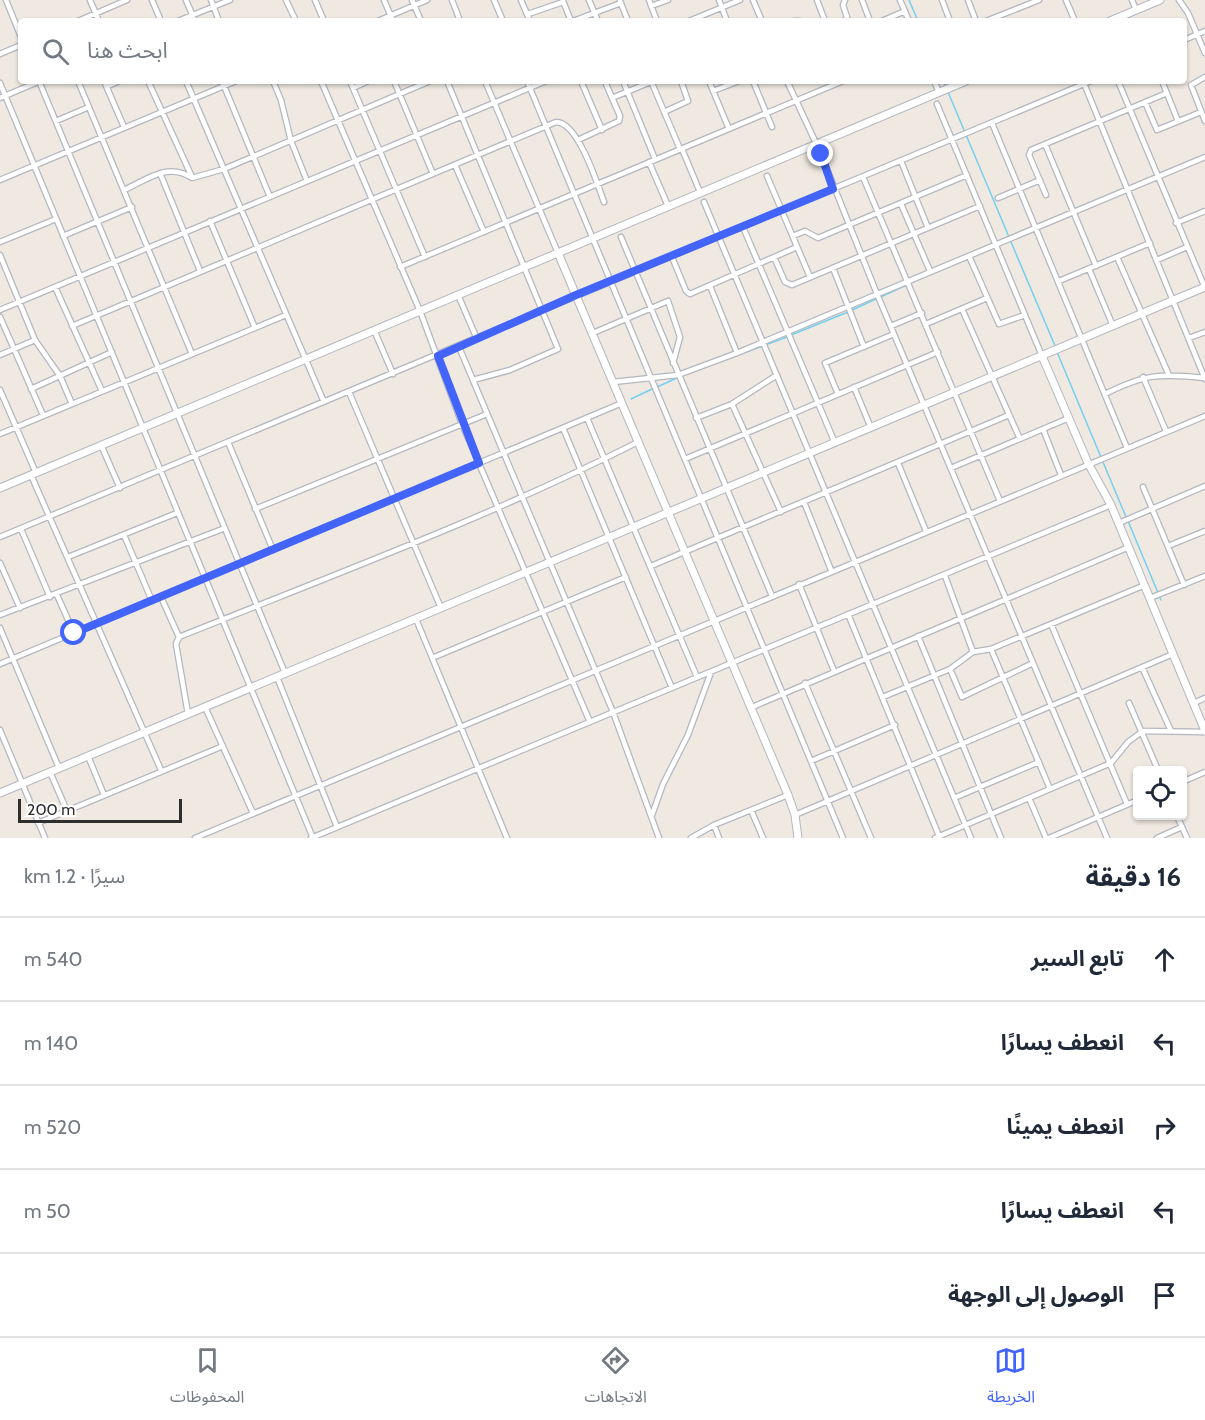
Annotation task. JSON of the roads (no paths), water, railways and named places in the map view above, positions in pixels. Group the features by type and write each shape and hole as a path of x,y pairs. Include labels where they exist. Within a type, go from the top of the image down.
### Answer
{"main road":[{"path":"1117,18 1160,0"},
{"path":"0,488 960,84"},
{"path":"558,253 788,795 795,815 798,838"},
{"path":"0,793 1205,287"},
{"path":"1042,356 1088,464 1119,523 1205,732"}],"street":[{"path":"6,0 18,30"},
{"path":"90,0 98,18"},
{"path":"86,18 127,0"},
{"path":"152,0 160,18"},
{"path":"186,0 194,18"},
{"path":"211,0 218,18"},
{"path":"185,18 230,0"},
{"path":"286,0 295,18"},
{"path":"315,0 323,18"},
{"path":"384,0 392,18 413,3 427,0"},
{"path":"452,0 459,18"},
{"path":"494,0 502,18"},
{"path":"521,0 529,18"},
{"path":"589,0 596,18"},
{"path":"649,0 656,18"},
{"path":"651,6 668,0"},
{"path":"719,0 726,18"},
{"path":"696,18 740,0"},
{"path":"753,0 761,18"},
{"path":"817,0 824,18"},
{"path":"845,0 843,5 846,18"},
{"path":"862,0 869,18"},
{"path":"900,0 908,18"},
{"path":"942,0 949,18"},
{"path":"968,0 975,18"},
{"path":"998,18 1039,0"},
{"path":"1066,0 1074,18"},
{"path":"1132,0 1136,10"},
{"path":"1179,0 1205,53"},
{"path":"528,14 563,1 571,18"},
{"path":"580,18 620,1 627,18"},
{"path":"413,3 420,18"},
{"path":"889,18 905,11"},
{"path":"1187,39 1205,31"},
{"path":"0,54 18,46"},
{"path":"1205,77 1191,85 1205,121"},
{"path":"0,83 3,97 144,427 177,513 312,838 1111,505"},
{"path":"3,97 33,84"},
{"path":"41,84 285,673"},
{"path":"79,84 192,354"},
{"path":"106,84 124,127"},
{"path":"149,84 192,178"},
{"path":"187,84 324,402"},
{"path":"0,180 194,98 221,84"},
{"path":"223,84 270,197"},
{"path":"274,84 281,100 291,141 307,181"},
{"path":"322,84 420,311 462,424 590,722"},
{"path":"351,84 425,257"},
{"path":"353,88 362,84"},
{"path":"395,84 433,174"},
{"path":"124,190 160,173 177,170 192,178 224,169 418,84"},
{"path":"448,84 557,346 556,352 510,370 472,380"},
{"path":"487,84 558,253"},
{"path":"528,84 595,237 652,380 843,838"},
{"path":"0,310 539,84"},
{"path":"582,84 602,130"},
{"path":"578,140 619,121 620,116 606,84"},
{"path":"623,84 655,159"},
{"path":"612,98 645,84"},
{"path":"653,84 700,192"},
{"path":"664,112 688,101 682,84"},
{"path":"710,84 729,129"},
{"path":"713,91 730,84"},
{"path":"754,84 772,127"},
{"path":"789,84 1107,838"},
{"path":"400,267 836,84"},
{"path":"936,84 941,91"},
{"path":"0,537 438,356 576,295 672,257 1081,84"},
{"path":"1083,84 1205,379 1168,374 1143,377 1105,394"},
{"path":"1119,84 1205,287"},
{"path":"1163,84 1178,121"},
{"path":"1046,195 1029,152 1167,93"},
{"path":"1145,102 1156,130 1202,112"},
{"path":"937,104 997,243 1042,356"},
{"path":"56,121 88,106"},
{"path":"72,326 479,154 562,122 578,140 604,202"},
{"path":"992,123 1127,448"},
{"path":"1045,144 1096,266"},
{"path":"613,382 652,380 678,375 737,353 1205,157"},
{"path":"901,161 928,228"},
{"path":"649,162 668,206"},
{"path":"455,165 484,232"},
{"path":"160,173 200,271"},
{"path":"793,236 805,231 818,238 967,175"},
{"path":"767,176 810,277"},
{"path":"863,177 999,501"},
{"path":"998,198 1040,180"},
{"path":"704,202 717,238 764,342 825,494 971,838"},
{"path":"901,204 930,271"},
{"path":"774,257 786,284 792,285 980,206"},
{"path":"63,236 132,207"},
{"path":"1176,223 1205,211"},
{"path":"0,242 56,219"},
{"path":"210,221 255,328"},
{"path":"743,227 835,443"},
{"path":"621,237 649,309 772,596"},
{"path":"1059,281 1150,243"},
{"path":"672,257 687,294 797,247"},
{"path":"1157,260 1187,247"},
{"path":"0,255 35,340 60,376 72,404"},
{"path":"969,255 999,324 1025,315"},
{"path":"1118,257 1168,374"},
{"path":"833,268 864,346"},
{"path":"1089,269 1113,326"},
{"path":"710,286 737,353"},
{"path":"55,287 102,391"},
{"path":"458,295 477,339"},
{"path":"926,324 987,298"},
{"path":"593,333 665,302 670,303 680,337 673,363"},
{"path":"962,309 1020,439"},
{"path":"891,326 922,313"},
{"path":"0,434 286,315"},
{"path":"0,317 43,416"},
{"path":"374,330 393,374"},
{"path":"1189,338 1205,332"},
{"path":"838,394 825,363 894,334"},
{"path":"0,354 35,340"},
{"path":"459,347 613,712 659,838"},
{"path":"31,389 112,352"},
{"path":"685,459 938,352"},
{"path":"696,418 732,404 777,375"},
{"path":"1143,377 1166,431"},
{"path":"854,387 871,428"},
{"path":"0,390 50,517 161,770"},
{"path":"350,392 441,608"},
{"path":"0,664 622,403"},
{"path":"732,404 781,512"},
{"path":"255,509 487,414"},
{"path":"651,566 1009,415"},
{"path":"195,838 460,725 1205,416"},
{"path":"587,418 697,677"},
{"path":"951,468 1069,418"},
{"path":"563,428 672,688"},
{"path":"1043,429 1061,475"},
{"path":"228,442 273,550"},
{"path":"188,714 176,644 179,637 522,496 639,442"},
{"path":"101,445 120,488"},
{"path":"898,463 926,531"},
{"path":"1119,523 1205,486"},
{"path":"1143,487 1184,585"},
{"path":"804,502 831,570"},
{"path":"68,558 177,513"},
{"path":"0,615 80,586 225,528"},
{"path":"21,529 50,597"},
{"path":"1168,546 1205,531"},
{"path":"124,535 152,601"},
{"path":"750,708 806,682 1128,547"},
{"path":"0,563 20,608"},
{"path":"945,576 973,652"},
{"path":"1150,598 1205,576"},
{"path":"432,658 626,577"},
{"path":"799,584 834,671"},
{"path":"883,697 950,669 973,652 991,649 1022,637 1145,585"},
{"path":"57,594 74,633"},
{"path":"161,597 179,637"},
{"path":"849,614 912,765 937,837 1111,763 1128,742 1143,731 1205,732"},
{"path":"416,619 507,838"},
{"path":"1050,624 1127,804"},
{"path":"0,628 59,768"},
{"path":"918,636 1001,838"},
{"path":"991,649 1050,789"},
{"path":"795,815 851,789 1173,654"},
{"path":"950,669 962,697 1033,663"},
{"path":"1142,667 1171,731"},
{"path":"652,815 663,784 688,735 711,672"},
{"path":"277,677 337,827"},
{"path":"806,682 871,838"},
{"path":"1194,703 1205,698"},
{"path":"1129,703 1156,766"},
{"path":"205,707 253,813"},
{"path":"811,761 895,725"},
{"path":"0,730 45,838"},
{"path":"38,823 223,746"},
{"path":"88,756 104,795"},
{"path":"954,798 1039,762"},
{"path":"50,772 67,811"},
{"path":"1187,780 1205,772"},
{"path":"691,838 714,825 788,795"},
{"path":"1029,798 1047,838 1133,802"},
{"path":"751,810 763,838"},
{"path":"1179,820 1187,838"},
{"path":"714,825 719,838"},
{"path":"1157,838 1182,827"}],"waterway":[{"path":"909,0 917,18"},
{"path":"944,84 946,88"},
{"path":"948,92 1009,237"},
{"path":"1011,242 1056,348"},
{"path":"852,310 924,277"},
{"path":"791,335 848,312"},
{"path":"681,376 787,337"},
{"path":"1057,352 1126,517"},
{"path":"657,387 677,378"},
{"path":"631,399 652,389"},
{"path":"1128,521 1161,600"}]}
